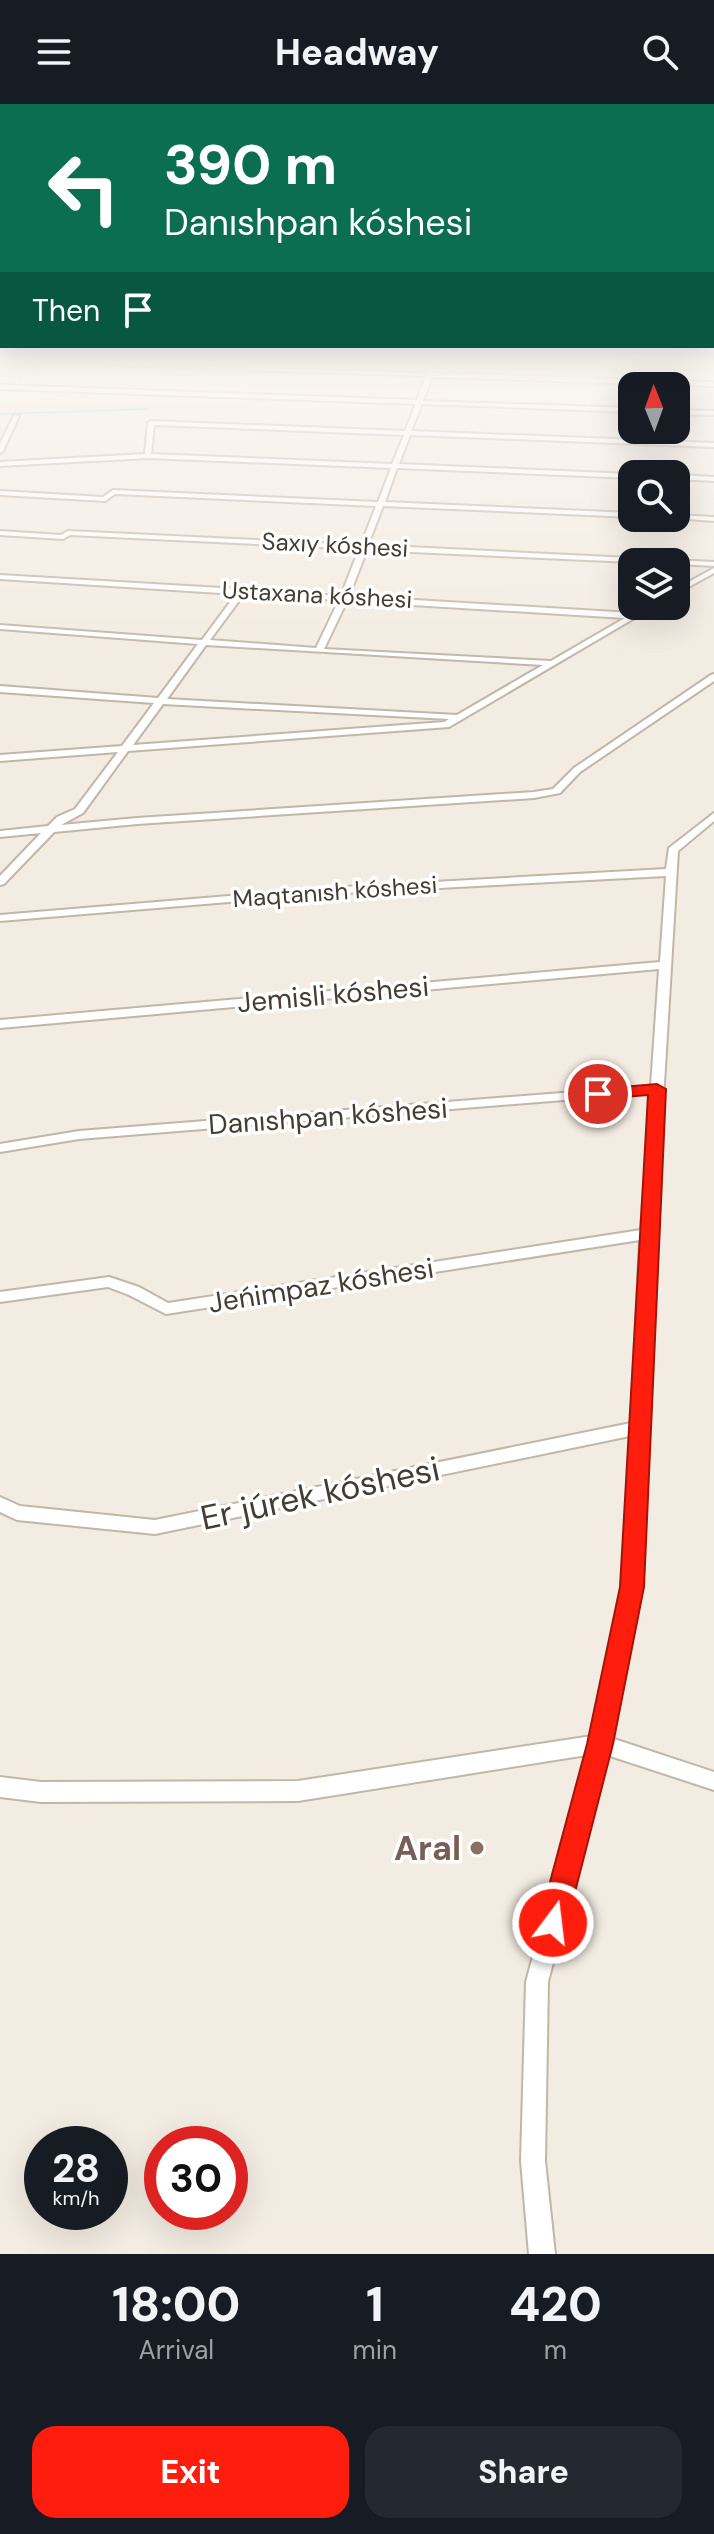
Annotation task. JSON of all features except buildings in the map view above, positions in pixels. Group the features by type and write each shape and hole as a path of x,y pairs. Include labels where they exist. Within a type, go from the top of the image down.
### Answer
{"street":[{"path":"354,464 618,475"},
{"path":"319,651 345,596 395,466"},
{"path":"690,478 714,479"},
{"path":"0,493 105,499 113,492 618,514"},
{"path":"690,518 714,519"},
{"name":"Saxıy kóshesi","path":"0,533 63,537 68,533 618,559"},
{"name":"Saxıy kóshesi","path":"690,564 714,567"},
{"path":"690,583 714,567"},
{"name":"Ustaxana kóshesi","path":"0,577 618,615"},
{"path":"0,882 61,819 79,811 243,590"},
{"path":"0,758 446,725 627,620"},
{"path":"0,627 319,651 552,664"},
{"path":"0,834 556,791 577,770 714,677"},
{"path":"0,689 460,717"},
{"path":"542,2254 533,2161 537,1982 600,1744 632,1587 648,1234 673,850 714,816"},
{"name":"Maqtanısh kóshesi","path":"0,918 326,891 671,872"},
{"name":"Jemisli kóshesi","path":"0,1024 665,965"},
{"name":"Danıshpan kóshesi","path":"0,1148 79,1135 657,1089"},
{"name":"Jeńimpaz kóshesi","path":"0,1297 109,1282 134,1291 166,1309 648,1234"},
{"name":"Er júrek kóshesi","path":"0,1504 17,1513 155,1527 640,1428"},
{"path":"0,1787 41,1792 298,1791 600,1744 714,1781"}],"place":[{"name":"Aral","path":"477,1848"}],"route":[{"path":"553,1923 600,1744 632,1587 657,1089 598,1094"}]}
